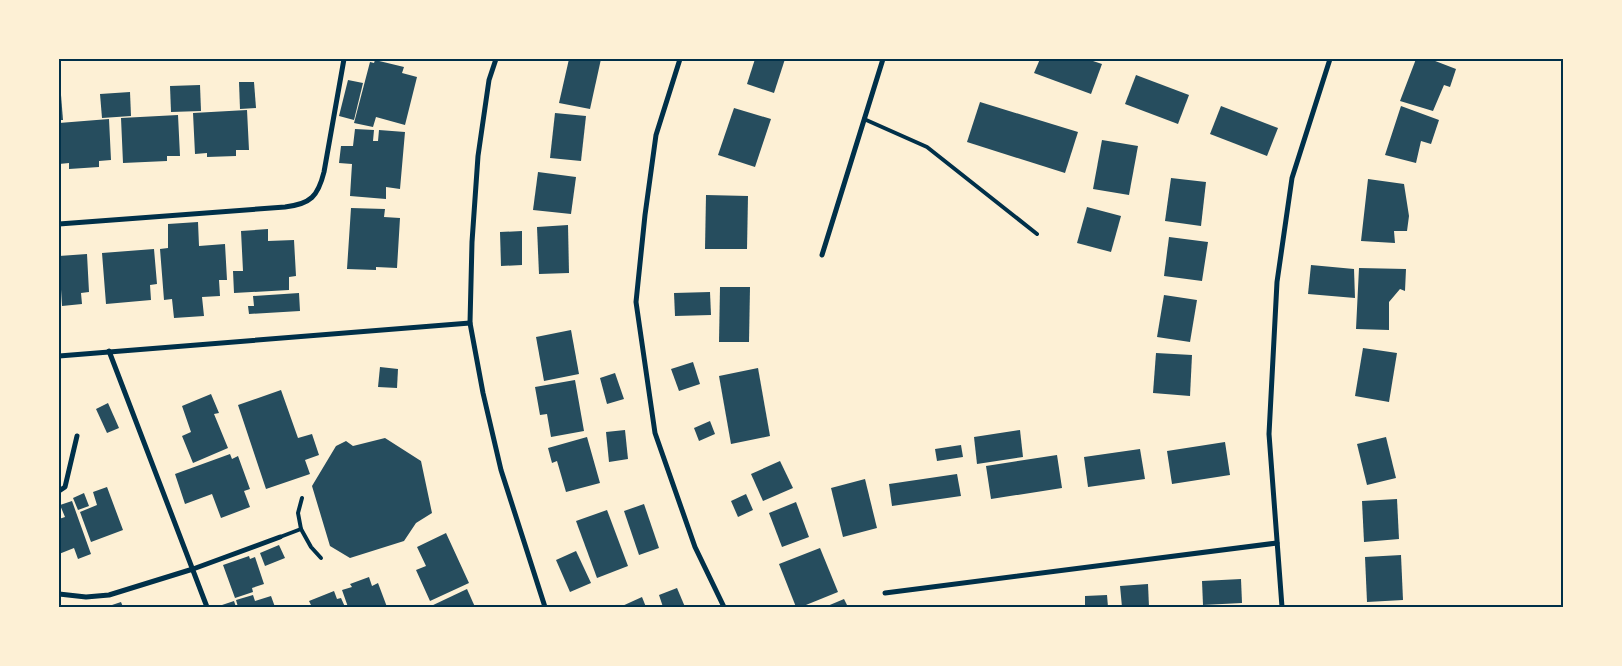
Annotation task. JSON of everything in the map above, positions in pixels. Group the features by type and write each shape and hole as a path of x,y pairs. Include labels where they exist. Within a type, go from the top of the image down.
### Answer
{"street":[{"path":"59,224 298,206 308,200 320,188 344,59"},
{"path":"496,59 489,80 478,156 472,242 470,323 483,393 501,470 545,607"},
{"path":"680,59 656,135 636,302 655,433 695,547 724,607"},
{"path":"822,255 883,59"},
{"path":"1282,607 1269,434 1276,282 1292,178 1330,59"},
{"path":"59,356 470,323"},
{"path":"109,351 207,607"},
{"path":"59,491 65,487 77,436"},
{"path":"59,594 86,597 109,595 193,569 280,537"},
{"path":"885,592 1277,543"}],"lane":[{"path":"864,119 927,147 1037,234"},
{"path":"302,498 298,513 301,529 321,558"},
{"path":"280,537 301,529"}],"building":[{"path":"569,59 601,59 590,109 559,103"},
{"path":"755,59 785,59 774,93 747,84"},
{"path":"1040,59 1087,59 1102,64 1091,94 1034,73"},
{"path":"1416,59 1430,59 1456,69 1450,87 1444,85 1433,111 1400,101"},
{"path":"375,60 404,67 402,73 417,77 405,125 376,117 373,127 354,123 370,62 374,63"},
{"path":"1136,75 1189,95 1178,124 1125,104"},
{"path":"348,80 363,83 354,120 339,116"},
{"path":"239,82 254,82 256,108 240,109"},
{"path":"200,85 201,111 171,112 170,86"},
{"path":"130,92 131,116 102,118 100,94"},
{"path":"59,95 61,95 63,120 59,120"},
{"path":"980,102 1078,132 1065,173 967,142"},
{"path":"1221,106 1278,128 1267,156 1210,134"},
{"path":"1401,106 1439,120 1431,144 1421,141 1416,163 1385,155"},
{"path":"734,108 771,119 755,167 718,155"},
{"path":"247,110 249,150 236,150 236,156 207,157 207,153 195,154 193,113"},
{"path":"555,113 586,116 581,161 550,158"},
{"path":"178,115 180,156 167,156 167,161 123,163 121,118"},
{"path":"109,119 111,160 99,161 99,167 69,169 69,163 59,164 59,123"},
{"path":"355,129 374,130 373,141 378,141 379,130 405,132 400,189 386,187 386,199 350,196 352,164 339,163 341,146 353,146"},
{"path":"1102,140 1138,146 1129,195 1093,189"},
{"path":"538,172 576,177 571,214 533,210"},
{"path":"1171,178 1206,182 1201,226 1165,221"},
{"path":"1368,179 1404,184 1409,216 1407,231 1394,231 1395,243 1361,241"},
{"path":"706,195 748,196 747,249 705,249"},
{"path":"1087,207 1121,216 1111,252 1077,243"},
{"path":"351,208 385,209 384,217 400,218 397,268 376,267 376,270 347,269"},
{"path":"198,222 199,246 225,244 227,280 219,280 220,296 202,297 204,316 174,318 172,299 164,300 160,249 168,248 168,224"},
{"path":"568,225 569,273 539,274 537,227"},
{"path":"268,229 268,241 294,240 296,276 289,277 289,290 234,293 233,271 243,271 241,231"},
{"path":"522,231 522,265 501,266 500,232"},
{"path":"1169,237 1208,242 1202,281 1164,276"},
{"path":"154,249 157,284 150,285 151,300 106,304 102,253"},
{"path":"87,254 89,292 81,293 82,304 62,306 59,256"},
{"path":"1311,265 1354,269 1355,298 1308,294"},
{"path":"1359,268 1406,269 1405,291 1400,289 1389,302 1389,330 1356,329"},
{"path":"720,287 750,287 749,342 719,342"},
{"path":"710,292 711,315 675,316 674,293"},
{"path":"299,293 300,311 249,314 248,306 254,306 253,296"},
{"path":"1164,295 1197,300 1190,342 1157,337"},
{"path":"571,330 579,374 544,381 536,337"},
{"path":"1363,348 1397,353 1389,402 1355,396"},
{"path":"1156,353 1192,355 1190,396 1153,393"},
{"path":"693,362 700,384 679,391 671,369"},
{"path":"380,367 398,369 397,388 378,387"},
{"path":"758,368 770,436 731,444 719,376"},
{"path":"615,373 624,399 607,404 600,378"},
{"path":"575,380 584,431 551,437 547,414 540,415 535,387"},
{"path":"281,390 298,438 312,434 319,455 305,460 310,474 266,489 238,405"},
{"path":"211,394 219,413 214,414 228,448 193,463 182,436 191,432 182,406"},
{"path":"108,403 119,428 107,433 96,409"},
{"path":"710,421 715,434 699,441 694,428"},
{"path":"625,430 628,459 609,462 606,432"},
{"path":"1020,430 1023,457 977,464 974,437"},
{"path":"587,437 600,483 566,492 557,461 552,463 548,448"},
{"path":"1386,437 1396,478 1367,485 1357,444"},
{"path":"385,438 421,461 432,513 416,523 404,541 350,558 330,546 312,486 336,446 346,441 353,446"},
{"path":"1225,442 1230,475 1172,484 1167,451"},
{"path":"961,445 963,457 937,461 935,449"},
{"path":"1140,449 1145,479 1088,487 1084,457"},
{"path":"230,454 232,459 238,456 250,489 244,491 250,507 221,518 212,494 185,504 175,474"},
{"path":"1057,455 1062,488 991,499 986,466"},
{"path":"780,461 793,488 763,501 751,474"},
{"path":"957,474 961,496 892,506 889,484"},
{"path":"865,479 877,528 843,537 831,488"},
{"path":"107,487 123,530 91,542 80,512 97,505 93,492"},
{"path":"84,493 89,506 78,510 73,498"},
{"path":"746,494 753,510 738,517 731,501"},
{"path":"1397,499 1399,539 1364,542 1362,501"},
{"path":"72,501 91,554 78,559 74,548 59,554 59,519 65,517 60,505"},
{"path":"796,502 809,537 782,547 769,513"},
{"path":"644,504 659,548 639,555 624,511"},
{"path":"607,510 628,566 597,578 576,521"},
{"path":"446,533 469,583 430,601 416,570 426,566 417,547"},
{"path":"279,545 285,558 265,566 260,553"},
{"path":"820,548 838,592 801,607 796,607 779,564"},
{"path":"576,551 591,583 570,592 556,560"},
{"path":"1401,555 1403,600 1367,602 1365,557"},
{"path":"249,556 250,559 255,557 264,584 252,588 253,592 235,598 223,565"},
{"path":"369,577 372,586 378,583 387,607 348,607 342,590 352,587 350,584"},
{"path":"1241,579 1242,603 1203,605 1202,581"},
{"path":"1148,584 1149,607 1122,607 1120,586"},
{"path":"677,588 685,607 663,607 659,595"},
{"path":"467,589 475,607 429,607"},
{"path":"334,591 337,599 341,598 345,607 312,607 309,601"},
{"path":"253,595 255,601 271,596 275,607 238,607 236,600"},
{"path":"1107,595 1108,607 1085,607 1085,596"},
{"path":"642,597 646,607 620,607"},
{"path":"844,599 848,607 825,607"},
{"path":"234,601 236,607 216,607"},
{"path":"121,602 123,607 106,607"}]}
